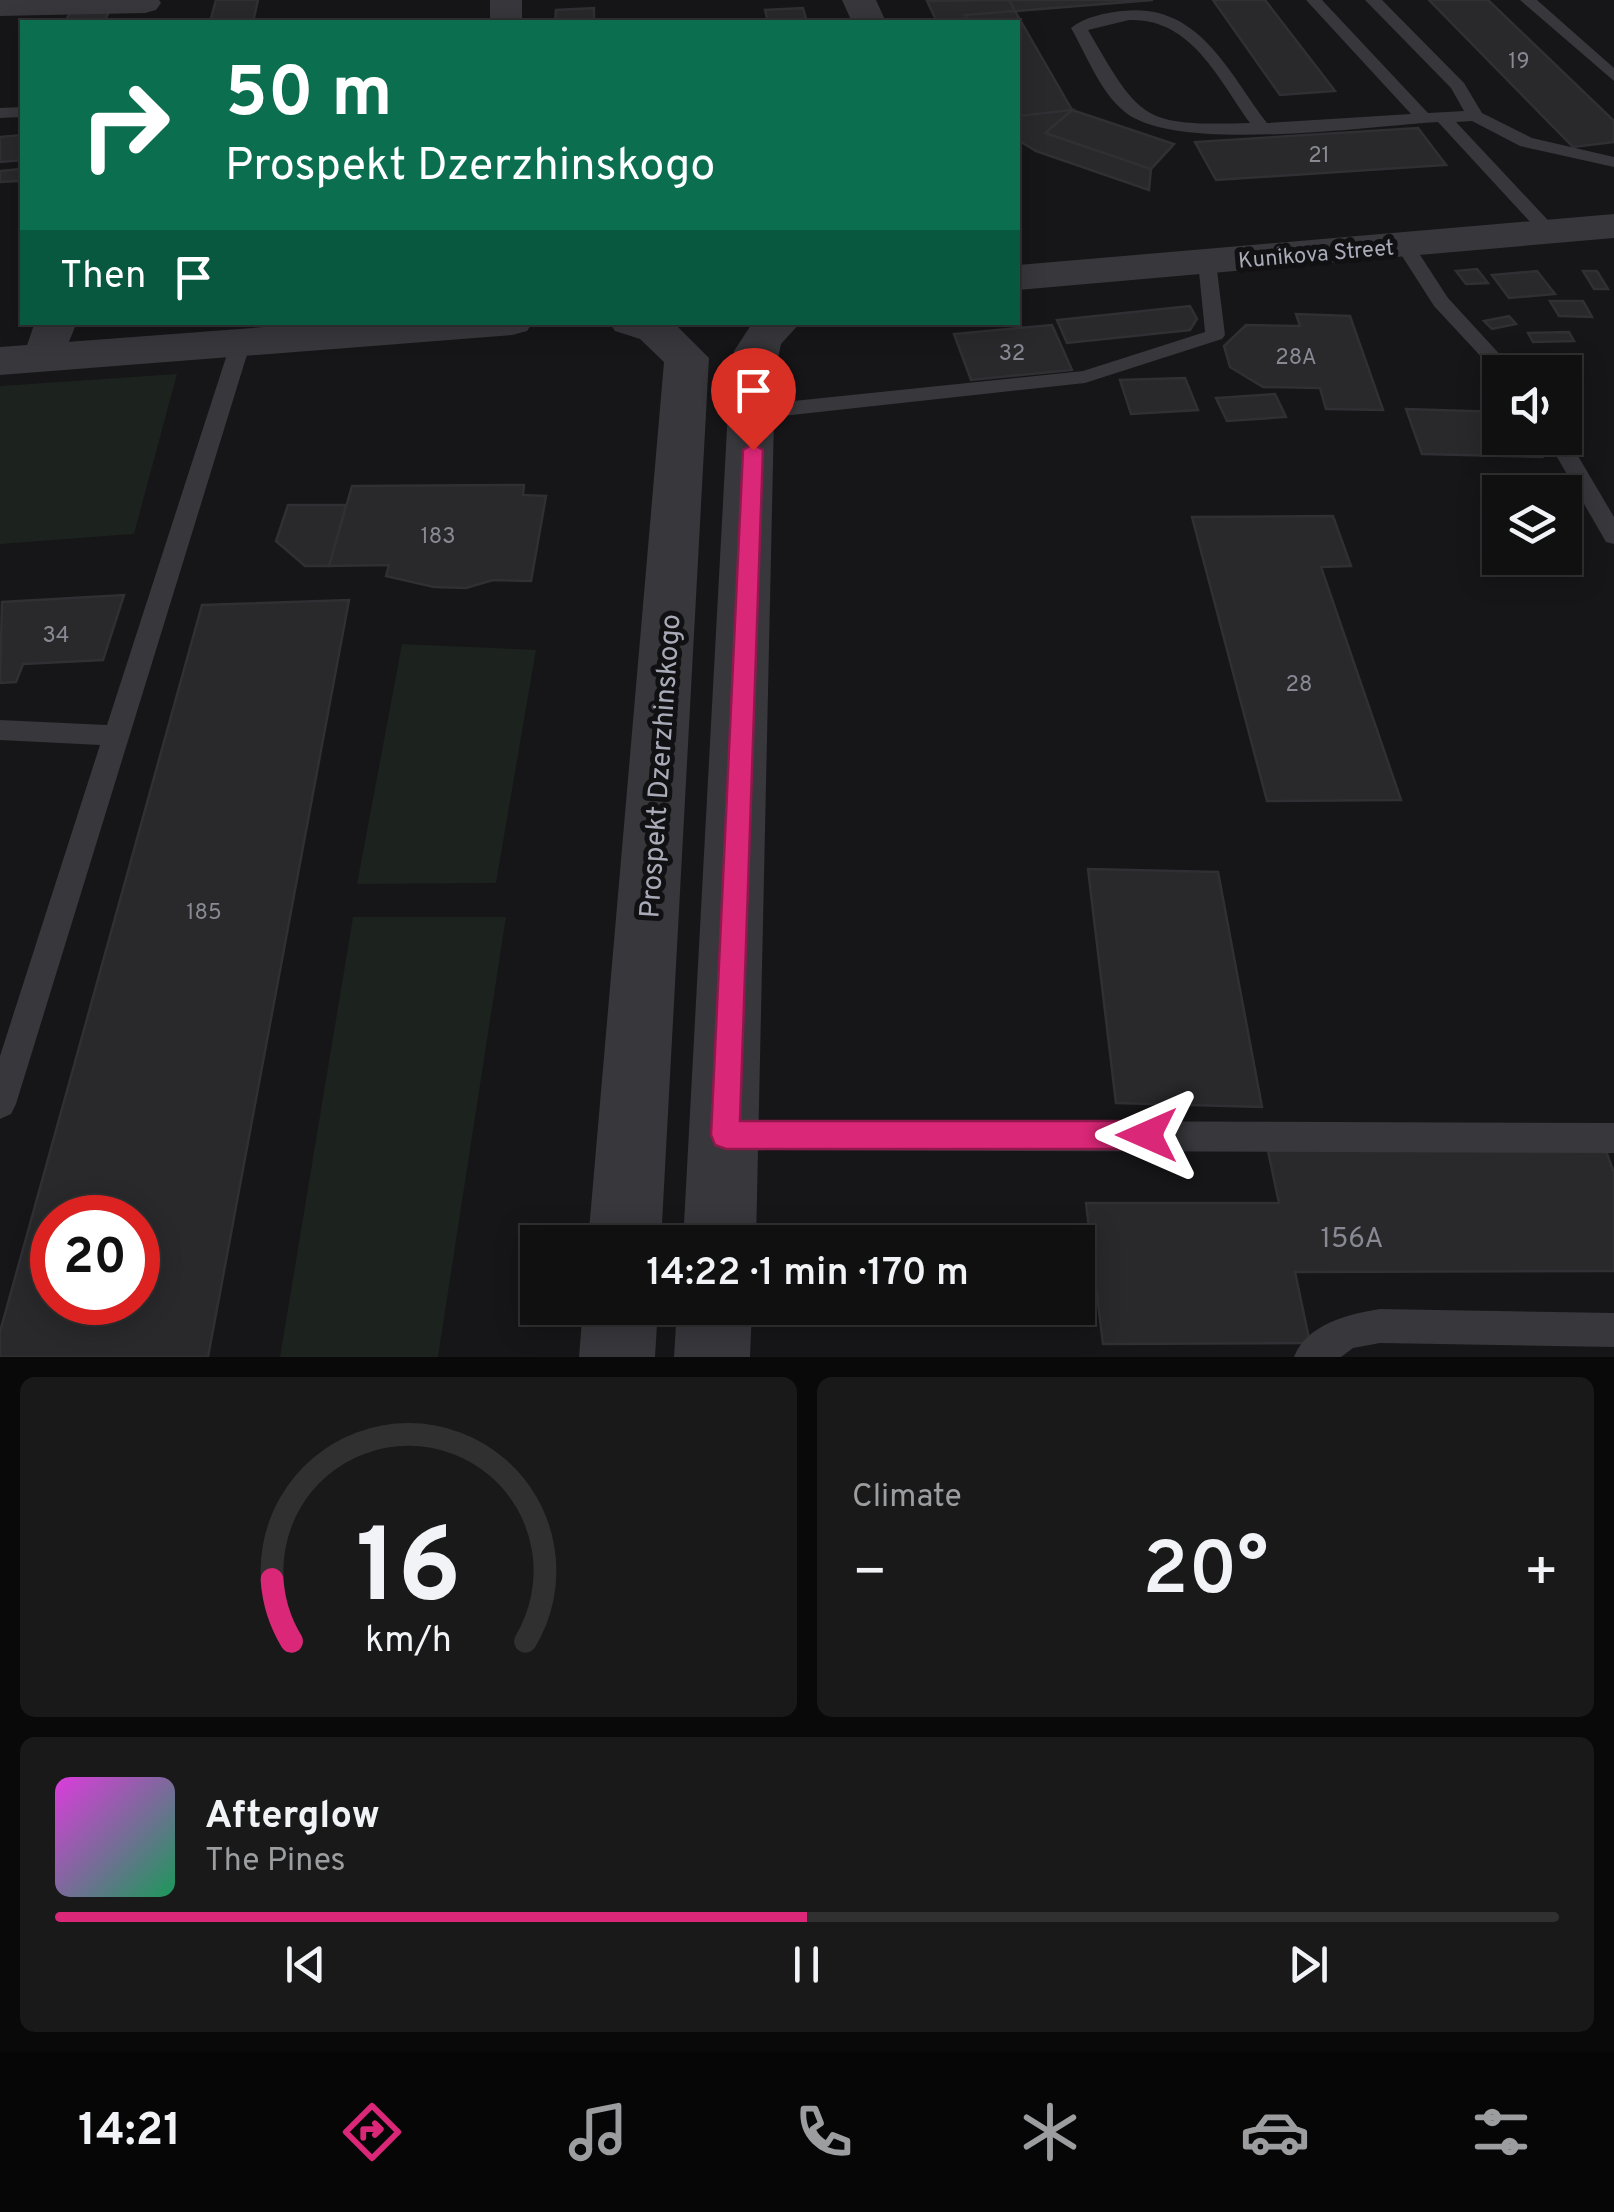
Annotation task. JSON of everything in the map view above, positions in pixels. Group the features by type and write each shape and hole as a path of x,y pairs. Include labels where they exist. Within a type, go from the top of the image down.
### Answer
{"street":[{"path":"0,6 143,8"},
{"name":"Kunikova Street","path":"1020,278 1614,226"},
{"path":"1020,266 1070,274"},
{"path":"0,360 50,340 240,345 476,325"},
{"path":"640,325 656,330 732,336 754,412 720,1225"},
{"name":"Prospekt Dzerzhinskogo","path":"627,1225 732,336"},
{"path":"617,1357 619,1325"},
{"path":"712,1357 714,1325"}],"lane":[{"path":"1314,0 1550,232"},
{"path":"1373,0 1458,86 1475,116"},
{"path":"1528,0 1614,76"},
{"path":"1262,128 1182,25 1158,16 1094,21 1080,28 1120,99 1136,113 1166,126 1202,130 1262,128 1433,117 1475,116 1526,142 1614,162"},
{"path":"1404,245 1441,302 1490,355"},
{"path":"754,412 1085,377 1216,335 1206,262"},
{"path":"0,1104 240,345"},
{"path":"1567,455 1614,535"},
{"path":"0,730 116,736"},
{"path":"726,1135 1614,1138"},
{"path":"1310,1357 1346,1332 1380,1326 1614,1330"}],"shaded area":[{"path":"177,374 134,534 0,544 0,386"},
{"path":"402,644 536,650 496,883 357,884"},
{"path":"353,917 506,917 438,1357 280,1357"}],"building":[{"path":"216,0 258,0 253,20 211,20"},
{"path":"1009,0 1153,0 1015,11"},
{"path":"1009,0 1015,11 965,15 968,20 936,20 927,1"},
{"path":"1213,0 1265,0 1335,91 1280,95"},
{"path":"1429,0 1488,0 1614,121 1614,142 1573,147"},
{"path":"594,8 594,20 555,20 556,10"},
{"path":"803,8 806,20 768,20 765,10"},
{"path":"1015,11 1072,110 1020,118 1020,20 968,20 965,15"},
{"path":"109,12 105,20 66,20 70,13"},
{"path":"1072,110 1174,144 1151,169 1045,133"},
{"path":"1072,110 1045,133 1151,169 1149,190 1036,151 1020,141 1020,116"},
{"path":"1418,128 1446,165 1216,180 1195,142"},
{"path":"20,135 20,160 0,162 0,137"},
{"path":"20,169 19,181 0,182 0,171"},
{"path":"1477,269 1488,283 1466,284 1456,271"},
{"path":"1537,271 1555,294 1509,298 1492,275"},
{"path":"1583,271 1597,271 1608,289 1594,289"},
{"path":"1550,301 1583,301 1592,317 1559,316"},
{"path":"1190,306 1197,319 1190,330 1067,343 1057,320"},
{"path":"1296,314 1350,316 1383,410 1326,409 1320,388 1263,387 1230,367 1224,346 1246,325 1300,326"},
{"path":"1509,316 1516,324 1492,329 1484,321"},
{"path":"1052,325 1072,370 971,380 954,334"},
{"path":"1569,332 1574,341 1533,342 1528,333"},
{"path":"1185,378 1198,410 1131,414 1120,380"},
{"path":"1275,394 1286,417 1227,421 1216,398"},
{"path":"1406,409 1482,411 1482,455 1542,457 1422,454"},
{"path":"524,485 523,495 546,496 531,581 493,580 466,588 434,587 386,576 389,565 329,566 352,486"},
{"path":"288,505 346,505 329,566 305,566 276,541"},
{"path":"1333,516 1351,566 1321,567 1401,800 1267,801 1192,517"},
{"path":"124,595 103,660 23,664 16,682 0,683 2,602"},
{"path":"349,600 208,1357 0,1357 0,1332 30,1224 30,1325 160,1325 160,1195 38,1195 202,605"},
{"path":"1088,869 1218,872 1262,1107 1116,1103"},
{"path":"1268,1151 1606,1151 1614,1173 1614,1271 1295,1272 1310,1343 1103,1344 1095,1278 1095,1225 1089,1225 1086,1203 1279,1203"}],"route":[{"path":"753,450 726,1135 1147,1135"}]}
